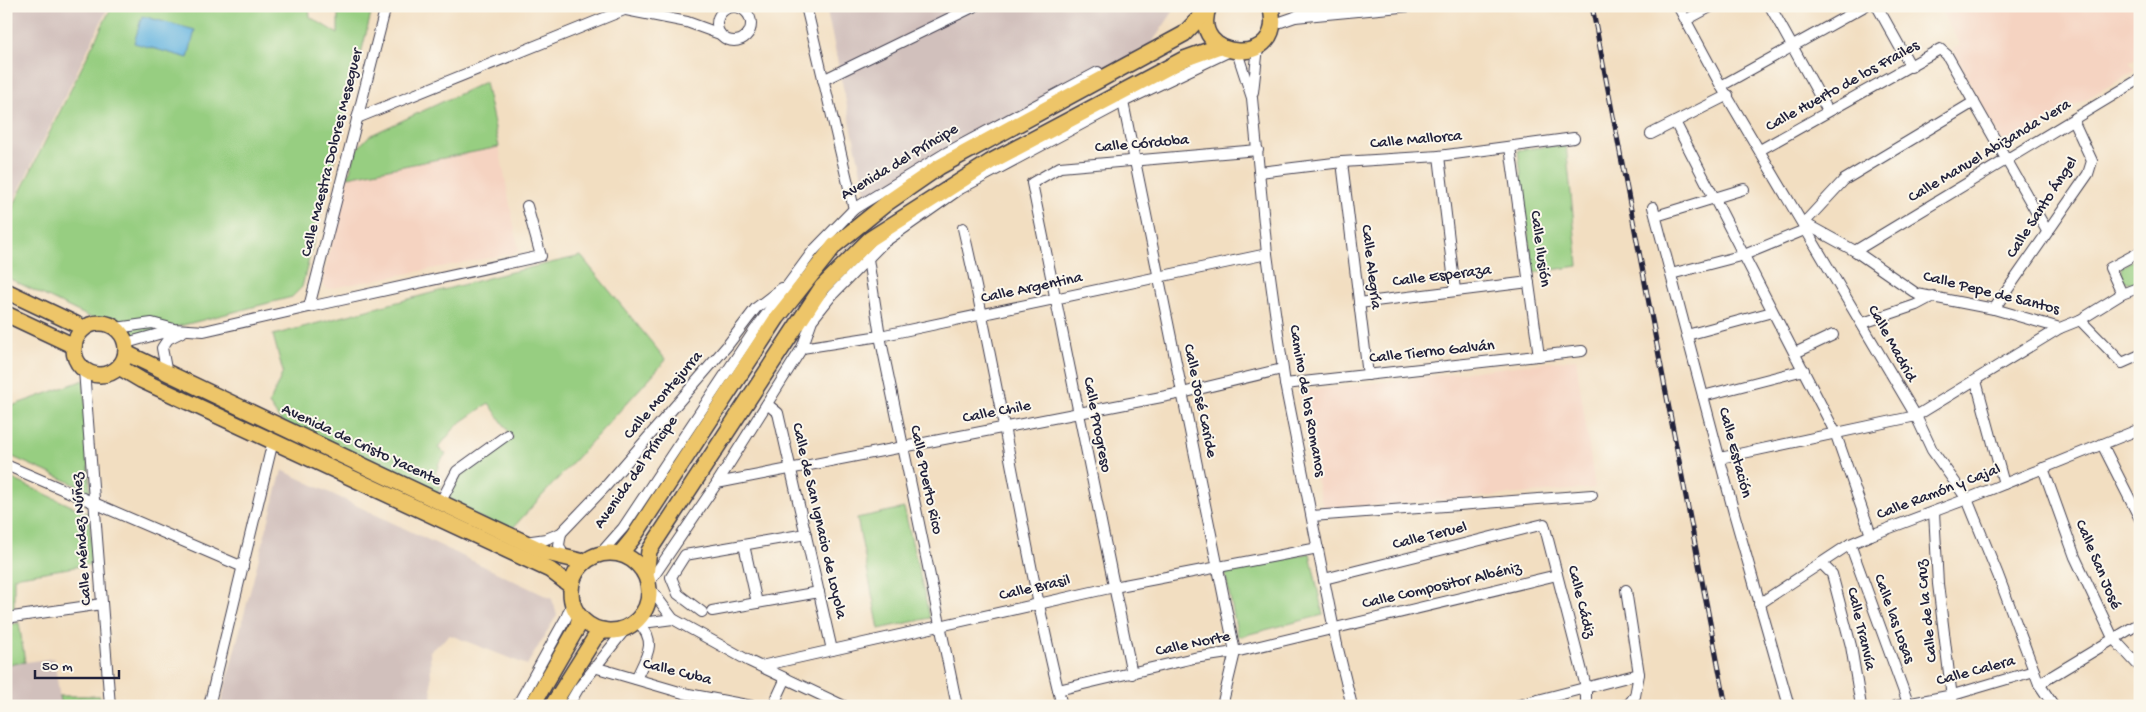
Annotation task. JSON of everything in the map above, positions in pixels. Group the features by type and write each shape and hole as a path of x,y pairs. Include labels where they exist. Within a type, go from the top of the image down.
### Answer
{"main road":[{"path":"1207,8 1208,30 1229,50"},
{"name":"Avenida del Príncipe","path":"620,554 633,538 777,318 835,245 887,203 939,167 1184,34 1207,8"},
{"path":"580,617 592,627 616,631 633,625 640,617 648,604 649,551 822,286 870,239 990,162 1184,59 1229,50 1250,51 1258,47 1265,41 1274,13"},
{"path":"6,290 84,328"},
{"path":"6,314 74,346"},
{"path":"99,322 116,328 123,354 108,373 99,375 84,370 76,361 74,346 77,335 84,328 99,322"},
{"name":"Avenida de Cristo Yacente","path":"123,354 547,553 584,562"},
{"name":"Avenida de Cristo Yacente","path":"123,354 141,380 550,570 572,594"},
{"path":"532,706 578,628 580,617 572,594 576,572 584,562 600,554 620,554 632,559 648,582"},
{"path":"552,706 594,639 603,630"}],"street":[{"name":"Calle Maestra Dolores Meseguer","path":"309,307 386,6"},
{"path":"806,6 854,209"},
{"path":"823,80 975,6"},
{"path":"1295,17 1313,6"},
{"path":"1274,13 1295,17 1411,6"},
{"name":"Calle Madrid","path":"1678,6 1721,86 1806,226 1916,416 1932,450 1967,499 2039,684 2054,706"},
{"path":"1686,20 1712,6"},
{"path":"1770,6 1828,111"},
{"path":"1721,86 1865,6"},
{"path":"1877,6 1910,67"},
{"path":"357,118 627,7 687,22 720,34"},
{"name":"Avenida del Príncipe","path":"600,554 623,528 754,331 790,282 813,251 854,209 944,154 1182,27 1207,8"},
{"name":"Camino de los Romanos","path":"1258,47 1252,98 1267,254 1284,384 1352,706"},
{"name":"Calle Huerto de los Frailes","path":"1760,150 1940,49 1947,55 1974,102"},
{"path":"844,706 761,666 673,619 648,582 717,483 767,404 802,348 812,320 832,295 883,243 960,190 1123,102 1229,50"},
{"name":"Camino de los Romanos","path":"1229,50 1252,98"},
{"name":"Calle Manuel Abizanda Vera","path":"1855,251 2140,79"},
{"path":"1652,134 1728,95"},
{"name":"Calle José Caride","path":"1123,102 1235,652 1222,706"},
{"path":"1671,274 1744,254 1806,226 1844,180 1974,102 2047,231"},
{"name":"Calle Santo Ángel","path":"1994,309 2088,174 2092,161 2073,120"},
{"path":"1675,122 1835,432 1871,535"},
{"name":"Calle Mallorca","path":"1260,172 1342,162 1439,156 1574,138"},
{"name":"Calle Ilusión","path":"1510,147 1539,356"},
{"name":"Calle Córdoba","path":"1032,183 1060,167 1258,150"},
{"path":"1439,156 1455,290"},
{"name":"Calle Alegría","path":"1342,162 1368,375"},
{"name":"Calle Progreso","path":"1032,183 1132,674"},
{"path":"1714,198 1744,189"},
{"name":"Calle Estación","path":"1714,198 1654,211 1759,604 1789,706"},
{"path":"123,354 144,336 179,330 204,331 541,256 527,206"},
{"name":"Calle Pepe de Santos","path":"1806,226 1855,251 1917,294 1994,309 2060,328 2080,320 2122,294 2140,287"},
{"path":"963,228 983,314 1038,603 1062,706"},
{"path":"2122,294 2110,268 2140,252"},
{"name":"Calle Argentina","path":"802,348 880,336 1267,254"},
{"name":"Calle Puerto Rico","path":"868,259 880,336 902,447 957,706"},
{"name":"Calle Montejurra","path":"561,532 638,449 727,346 756,308 790,282"},
{"name":"Calle Esperaza","path":"1359,303 1528,282"},
{"path":"1863,324 1916,305 1933,296"},
{"path":"1687,335 1772,312"},
{"path":"2080,320 2122,363 2140,355"},
{"path":"116,328 152,323 179,330"},
{"path":"1720,458 1916,416 2060,328"},
{"path":"167,374 162,348 168,339 179,330"},
{"path":"1795,353 1833,335"},
{"name":"Calle Tierno Galván","path":"1284,384 1582,351"},
{"name":"Calle Chile","path":"717,483 1182,393 1282,369"},
{"name":"Calle Méndez Núñez","path":"84,370 96,504 110,706"},
{"path":"1703,396 1804,370"},
{"path":"1976,381 2004,484"},
{"name":"Calle de San Ignacio de Loyola","path":"767,404 778,413 832,650"},
{"name":"Calle Ramón y Cajal","path":"1759,604 1850,544 2140,429"},
{"path":"440,503 457,471 507,435"},
{"path":"209,706 273,441"},
{"path":"2102,444 2140,518"},
{"path":"6,465 242,567"},
{"name":"Calle San José","path":"2043,468 2075,558 2114,638 2138,665"},
{"path":"1312,516 1592,495"},
{"name":"Calle de la Cruz","path":"1934,512 1938,584 1953,706"},
{"name":"Calle Cádiz","path":"1544,524 1586,687 1586,706"},
{"name":"Calle Teruel","path":"1324,579 1544,524"},
{"path":"524,542 546,539 561,532"},
{"path":"561,532 559,545 564,558"},
{"path":"806,534 685,554 671,577 678,594 707,612 818,592"},
{"path":"744,544 756,603"},
{"name":"Calle las Losas","path":"1850,544 1908,704"},
{"name":"Calle Brasil","path":"761,666 1038,603 1218,565 1318,548"},
{"name":"Calle Tranvía","path":"1821,563 1832,574 1851,646 1861,706"},
{"name":"Calle Compositor Albéniz","path":"1334,628 1557,575"},
{"path":"1622,706 1628,705 1635,696 1639,674 1626,590"},
{"path":"517,706 566,618 572,594"},
{"path":"6,618 102,604"},
{"path":"568,706 594,666 633,625 673,619"},
{"path":"2039,684 2140,622"},
{"path":"633,625 649,634 650,646 636,678"},
{"name":"Calle Norte","path":"1058,690 1194,658 1235,652 1334,628"},
{"name":"Calle Cuba","path":"594,666 683,693 752,706"},
{"name":"Calle Calera","path":"1896,706 1953,695 2034,671"},
{"path":"1515,706 1639,674"},
{"path":"773,706 786,678"}],"shaded area":[{"path":"6,6 109,6 6,217"},
{"path":"826,6 1177,6 1151,44 867,201"},
{"path":"1938,6 2140,6 2140,58 2129,61 2135,71 2004,146 1952,49 1960,44"},
{"path":"499,147 519,252 327,289 322,283 348,177"},
{"path":"1576,359 1595,488 1323,509 1298,392"},
{"path":"282,470 552,599 557,615 527,665 450,635 430,651 432,706 220,706"},
{"path":"54,658 61,706 6,706 6,665"}],"green space":[{"path":"112,6 309,6 310,17 338,34 338,6 373,6 302,287 292,297 133,338 6,277 6,221"},
{"path":"485,82 499,147 348,177 357,149 369,136"},
{"path":"1566,144 1578,266 1533,273 1518,150"},
{"path":"581,256 666,360 510,531 445,502 466,467 513,438 489,403 457,425 438,448 446,454 438,464 439,466 435,473 442,480 437,497 280,420 269,404 283,372 273,335 507,273"},
{"path":"2140,256 2140,281 2133,284 2122,280 2121,267"},
{"path":"84,380 90,491 6,454 6,408"},
{"path":"6,476 89,514 93,564 14,577 14,610 6,611"},
{"path":"904,508 930,618 879,629 857,518"},
{"path":"1310,553 1323,615 1238,637 1225,572"},
{"path":"19,623 25,662 6,665 6,625"},
{"path":"59,696 100,696 101,706 61,706"}],"water":[{"path":"142,16 195,30 188,58 134,43"}],"railway":[{"path":"1592,6 1726,706"}]}
